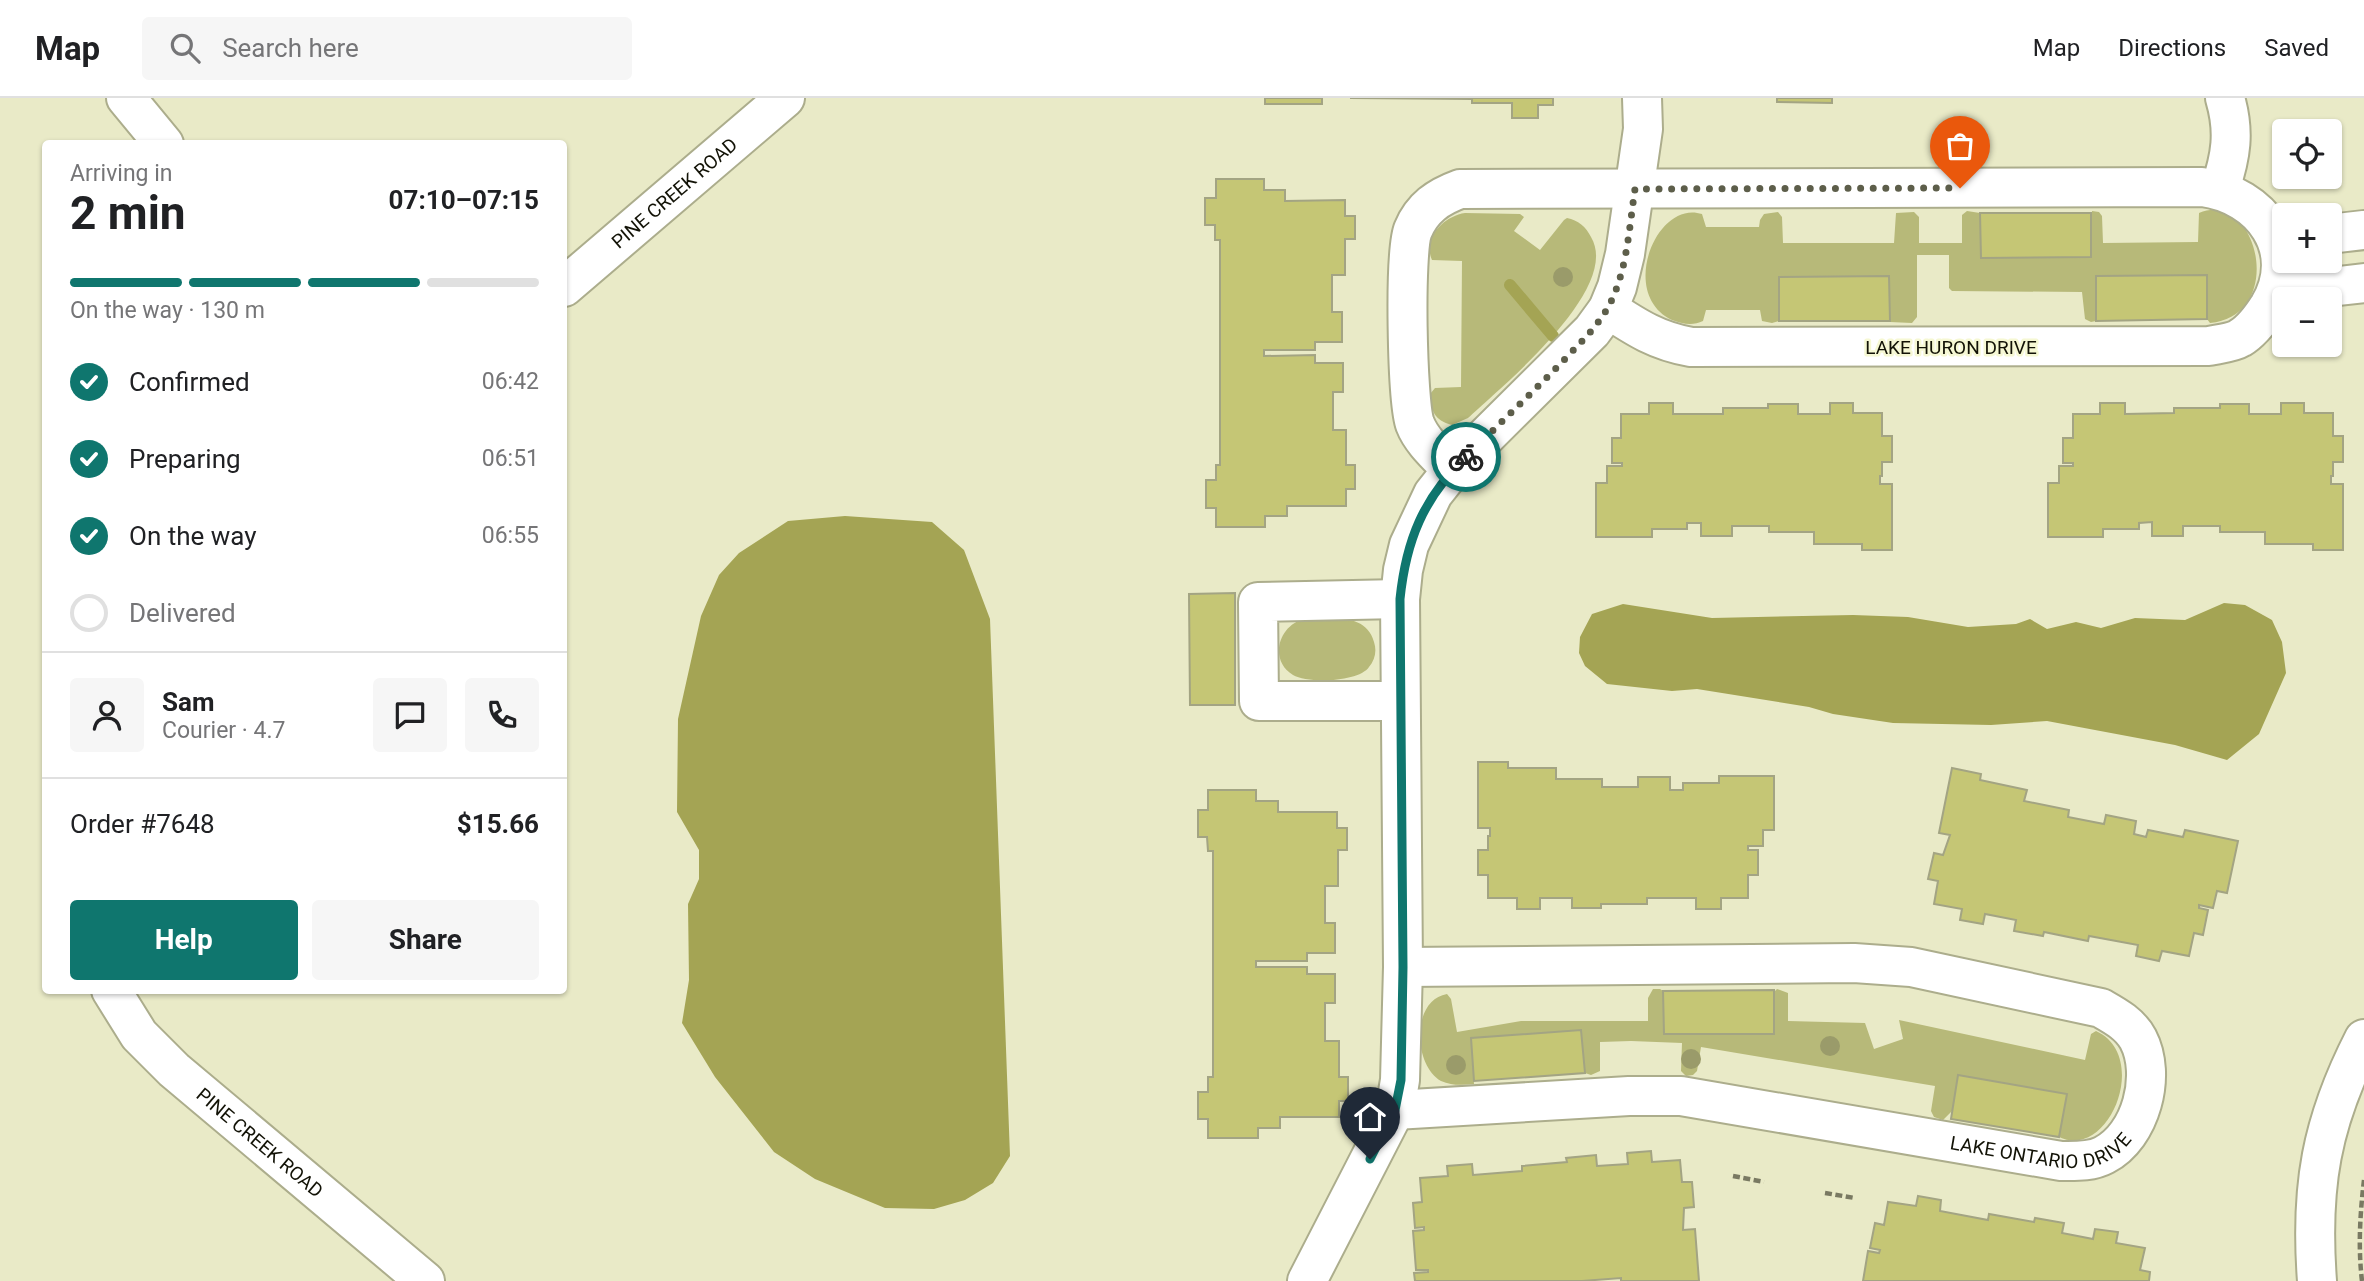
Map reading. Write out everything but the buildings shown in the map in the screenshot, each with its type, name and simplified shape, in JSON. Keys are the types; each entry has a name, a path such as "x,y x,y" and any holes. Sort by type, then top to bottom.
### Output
{"street":[{"path":"126,98 161,140"},
{"name":"PINE CREEK ROAD","path":"567,284 785,98"},
{"path":"1307,1281 1395,1110 1401,1080 1403,967 1400,599 1409,545 1433,494 1452,470 1592,331 1608,309 1617,287 1625,254 1643,129 1642,98"},
{"path":"2220,189 2230,159 2231,125 2225,98"},
{"path":"1452,470 1428,445 1416,426 1410,402 1409,257 1412,232 1423,214 1437,198 1460,189 2202,187 2220,189 2234,195 2262,215 2272,227"},
{"path":"2342,233 2364,230"},
{"path":"2330,287 2364,283"},
{"name":"LAKE HURON DRIVE","path":"1608,309 1646,334 1669,343 1691,347 2209,346 2240,338 2262,317 2272,301"},
{"path":"1400,599 1258,602 1259,701 1400,701"},
{"name":"LAKE ONTARIO DRIVE","path":"1395,1110 1629,1096 1681,1096 2061,1161 2082,1161 2103,1156 2120,1144 2131,1130 2138,1114 2146,1066 2137,1038 2117,1017 2101,1008 1910,967 1854,963 1403,967"},
{"name":"PINE CREEK ROAD","path":"113,994 139,1035 174,1070 425,1281"},
{"path":"2317,1281 2314,1238 2319,1161 2328,1124 2342,1086 2364,1039"}],"path":[{"path":"1733,1177 1764,1182"},
{"path":"2362,1281 2359,1258 2364,1180"},
{"path":"1825,1193 1855,1198"}],"green space":[{"path":"2219,210 2236,219 2249,235 2256,256 2256,278 2249,299 2234,315 2210,323 2207,319 2206,275 2096,276 2096,321 2091,322 2085,319 2082,292 1952,291 1949,288 1949,255 1917,255 1917,317 1912,323 1890,322 1889,276 1779,277 1779,321 1772,323 1762,321 1760,310 1706,310 1703,321 1699,323 1680,323 1656,308 1647,291 1646,272 1650,252 1658,234 1670,221 1685,213 1702,214 1706,227 1759,227 1764,214 1778,212 1782,217 1783,243 1894,243 1896,213 1914,212 1919,217 1919,243 1962,243 1962,215 1967,211 1980,213 1981,258 2091,257 2092,211 2099,212 2102,216 2103,243 2198,242 2199,213"},
{"path":"1465,213 1520,214 1524,217 1514,231 1540,250 1564,220 1571,219 1581,224 1589,233 1596,258 1590,283 1575,309 1554,335 1468,418 1452,425 1435,414 1430,394 1435,388 1461,387 1462,261 1432,260 1430,244 1443,223"},
{"path":"1305,619 1346,619 1363,626 1370,632 1375,645 1371,664 1355,676 1333,680 1310,680 1293,675 1281,661 1280,643 1289,628"},
{"path":"1653,989 1663,991 1664,1034 1773,1034 1774,992 1777,989 1788,993 1788,1021 1865,1023 1874,1049 1903,1039 1899,1020 2085,1060 2091,1034 2096,1031 2112,1044 2120,1061 2122,1082 2117,1102 2107,1121 2094,1134 2077,1140 2059,1137 2067,1095 1958,1076 1952,1111 1943,1120 1934,1117 1931,1111 1935,1086 1701,1047 1697,1071 1686,1076 1681,1071 1682,1043 1600,1042 1600,1071 1591,1075 1585,1073 1581,1030 1471,1038 1474,1084 1449,1084 1441,1081 1425,1062 1420,1034 1422,1020 1435,999 1447,994 1451,999 1457,1032 1521,1021 1648,1021 1648,998"}],"shaded area":[{"path":"845,516 932,522 964,550 990,619 1010,1156 993,1183 965,1200 934,1209 885,1208 815,1179 774,1152 715,1077 682,1023 689,980 688,904 699,879 699,850 677,812 678,719 701,616 719,575 739,553 788,521"},
{"path":"2224,603 2245,605 2272,620 2282,642 2286,673 2259,734 2227,760 2175,745 2047,721 1991,725 1893,723 1697,689 1672,691 1607,684 1585,666 1579,653 1580,637 1592,614 1623,604 1712,618 1853,615 1908,617 1968,627 2016,624 2030,619 2047,629 2076,622 2101,628 2135,618 2185,620"}],"waterway":[{"path":"1510,285 1553,336"}],"way so far":[{"path":"1466,457 1592,331 1608,309 1617,287 1625,254 1635,189 1960,188"}],"route":[{"path":"1370,1159 1395,1110 1401,1080 1403,967 1400,599 1403,570 1419,519 1433,494 1466,457"}]}
